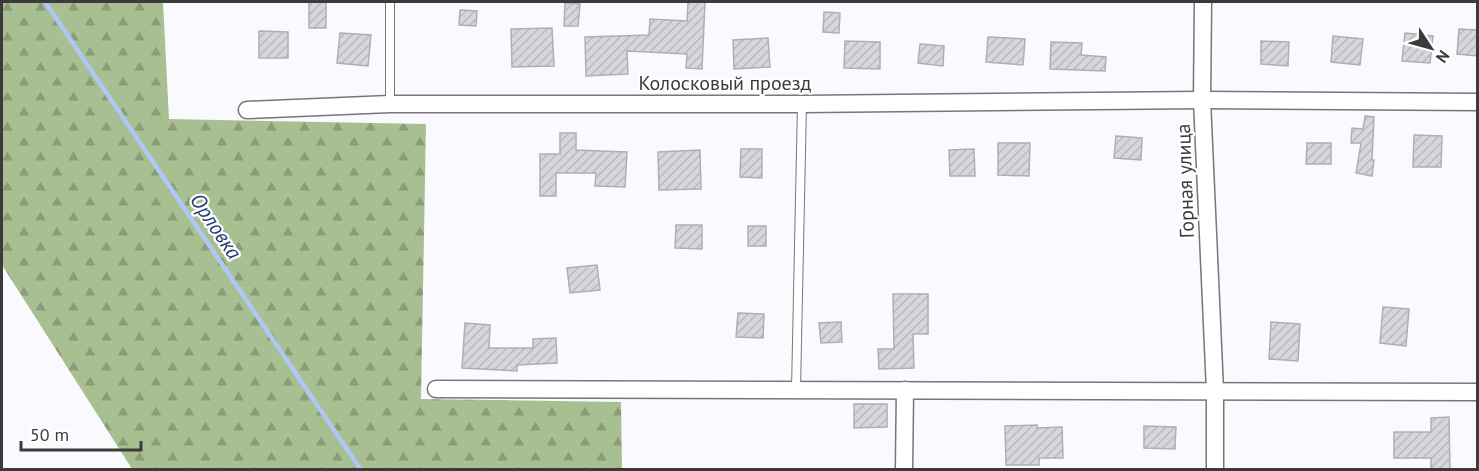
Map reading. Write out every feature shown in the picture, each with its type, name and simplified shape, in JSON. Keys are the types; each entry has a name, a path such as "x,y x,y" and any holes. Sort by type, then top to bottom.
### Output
{"street":[{"path":"1203,2 1203,100"},
{"name":"Колосковый проезд","path":"247,110 390,104 802,104 1203,100"},
{"name":"Горная улица","path":"1215,470 1215,391 1203,100 1478,102"},
{"path":"436,389 1478,392"},
{"path":"904,470 905,390"}],"lane":[{"path":"390,2 390,104"},
{"path":"796,390 802,104"}],"green space":[{"path":"2,2 163,2 169,119 426,124 421,399 621,402 622,469 132,469 2,265"}],"building":[{"path":"309,2 326,2 326,28 309,28"},
{"path":"688,2 705,2 702,69 686,68 687,54 627,51 628,74 586,76 585,37 649,35 650,19 687,21"},
{"path":"565,3 580,4 578,26 564,26"},
{"path":"460,10 477,11 476,26 459,25"},
{"path":"824,12 840,13 839,33 823,32"},
{"path":"552,28 554,66 512,67 511,29"},
{"path":"1459,29 1478,30 1478,56 1457,54"},
{"path":"259,31 288,32 288,58 259,58"},
{"path":"340,33 371,35 368,66 337,63"},
{"path":"1405,33 1433,36 1430,63 1402,61"},
{"path":"1333,36 1363,39 1360,65 1331,62"},
{"path":"988,37 1025,39 1023,65 986,62"},
{"path":"768,38 770,67 734,69 733,40"},
{"path":"845,41 880,42 880,69 844,68"},
{"path":"1261,41 1289,42 1288,66 1261,64"},
{"path":"1051,42 1082,43 1081,55 1106,57 1105,71 1050,69"},
{"path":"920,44 944,46 943,66 918,63"},
{"path":"1365,116 1374,117 1372,176 1356,173 1361,143 1351,143 1352,128 1363,129"},
{"path":"560,133 576,133 576,150 627,152 625,187 595,186 596,173 556,173 556,196 540,196 540,154 560,154"},
{"path":"1414,135 1442,136 1441,167 1413,167"},
{"path":"1116,136 1142,138 1141,160 1114,158"},
{"path":"998,143 1030,143 1029,176 998,175"},
{"path":"1307,143 1331,143 1331,164 1306,164"},
{"path":"741,149 762,149 762,178 740,177"},
{"path":"974,149 975,176 950,176 949,150"},
{"path":"700,150 701,189 659,190 658,152"},
{"path":"676,225 702,225 702,249 675,248"},
{"path":"748,226 766,226 766,246 748,246"},
{"path":"597,265 600,290 570,293 567,268"},
{"path":"893,294 928,294 928,334 913,334 914,368 879,369 878,349 894,349"},
{"path":"1383,307 1409,309 1406,346 1380,343"},
{"path":"738,313 764,314 763,338 736,337"},
{"path":"841,322 842,342 821,343 819,323"},
{"path":"1271,322 1300,324 1298,361 1269,359"},
{"path":"465,323 490,325 489,348 533,348 533,339 556,338 557,363 517,365 517,371 462,368"},
{"path":"854,404 887,404 887,427 854,428"},
{"path":"1449,417 1450,470 1431,470 1431,458 1394,458 1394,432 1431,432 1431,418"},
{"path":"1037,425 1037,428 1062,427 1063,458 1039,458 1039,465 1006,465 1005,426"},
{"path":"1144,426 1176,427 1175,449 1144,448"}],"waterway":[{"name":"Орловка","path":"45,2 361,470"}]}
